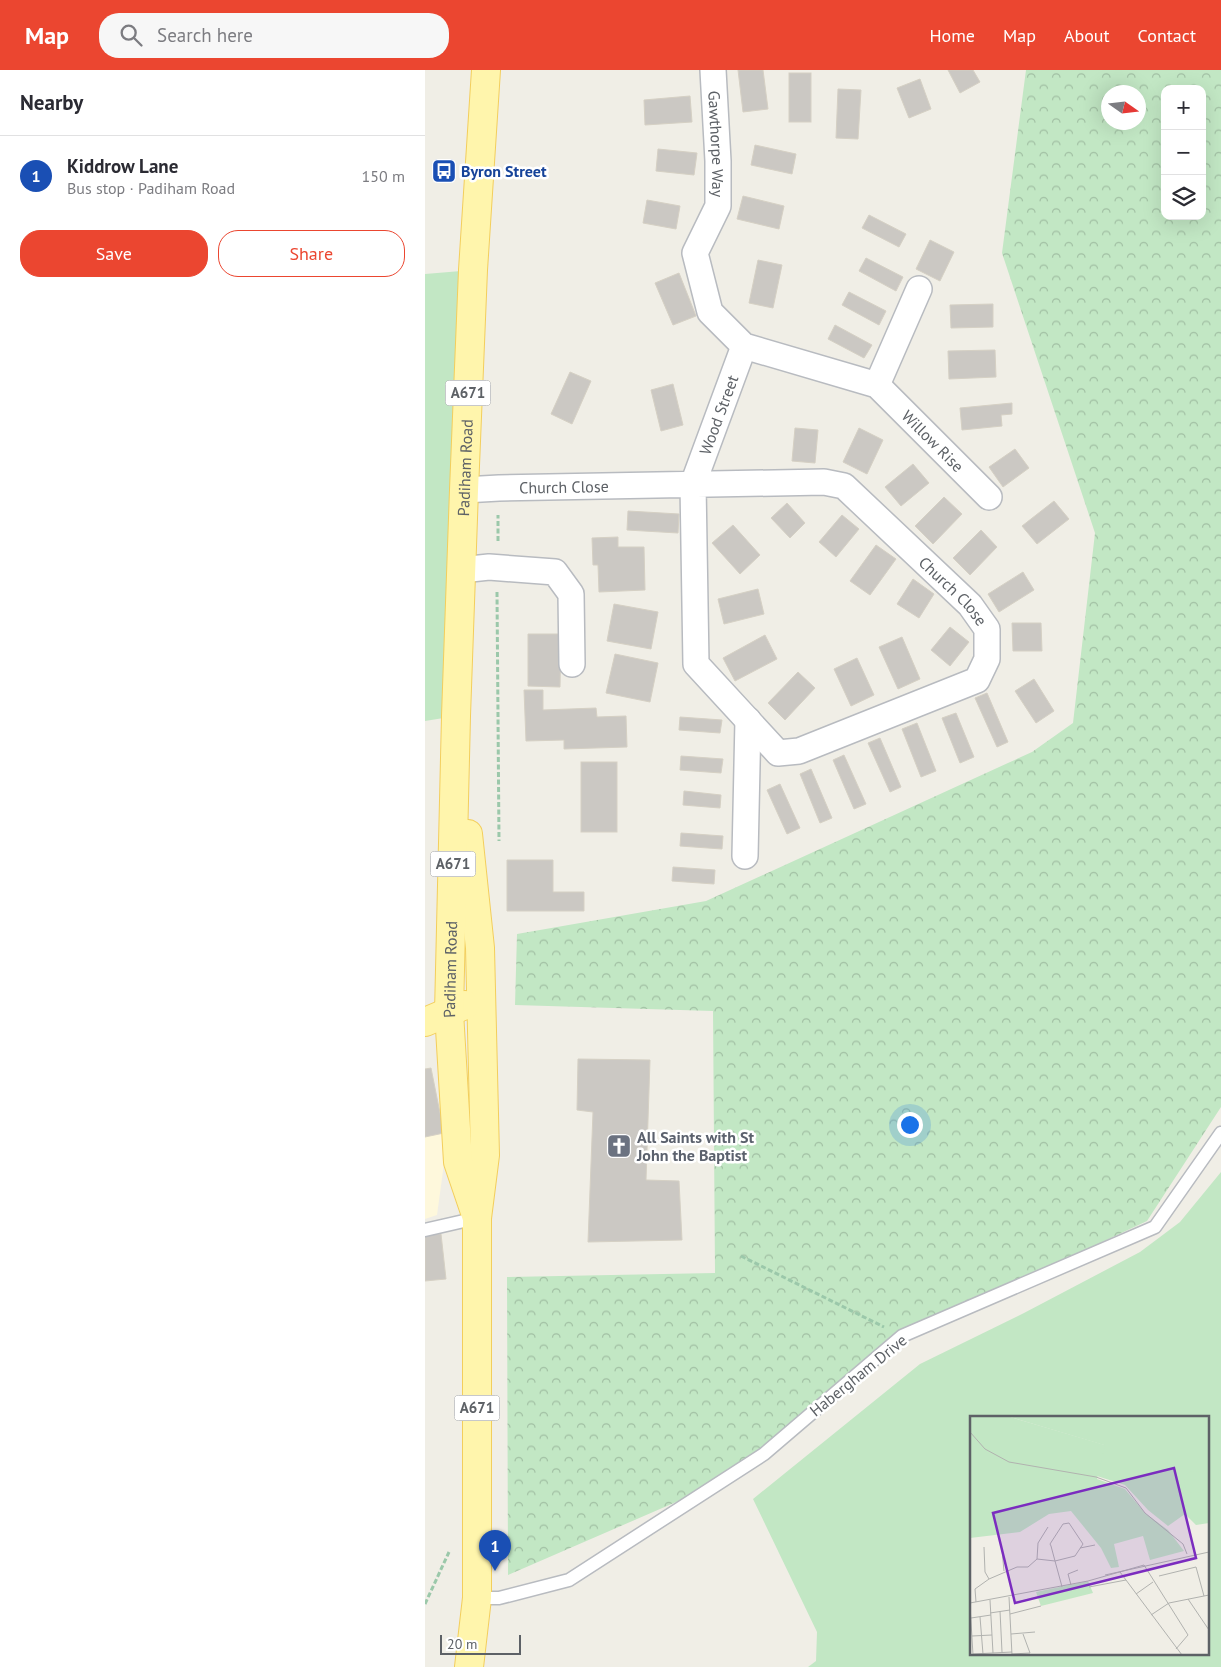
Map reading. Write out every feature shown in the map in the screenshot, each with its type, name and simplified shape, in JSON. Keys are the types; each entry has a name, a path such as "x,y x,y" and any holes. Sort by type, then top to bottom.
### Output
{"main road":[{"name":"Padiham Road","path":"477,1218 458,1162 437,1017 456,716 473,270 486,70"},
{"name":"Padiham Road","path":"456,716 480,948 485,1155 477,1218 477,1598 469,1667"},
{"path":"437,1017 481,999"}],"street":[{"name":"Gawthorpe Way","path":"713,70 718,160 718,206 695,253 710,312 743,346"},
{"path":"877,386 919,289"},
{"name":"Willow Rise","path":"743,346 877,386 989,497"},
{"name":"Wood Street","path":"693,484 743,346"},
{"name":"Church Close","path":"465,490 499,488 693,484 824,482 844,486 970,605 987,629 987,659 977,680 799,751 778,753 697,664 693,484"},
{"path":"461,570 489,567 555,572 571,594 572,664"},
{"path":"745,856 747,720"}],"lane":[{"name":"Habergham Drive","path":"477,1598 499,1598 569,1580 764,1454 902,1336 1155,1226 1221,1133"},
{"path":"425,1230 477,1218"}],"path":[{"path":"741,1256 902,1336"}],"shaded area":[{"path":"431,1068 446,1149 437,1215 425,1219 425,1069"}],"green space":[{"path":"1026,70 1221,70 1221,1107 1147,1221 902,1336 713,1486 508,1575 507,1277 715,1273 713,1011 515,1005 517,934 706,901 1032,752 1073,723 1095,533 1002,253"},
{"path":"473,270 456,716 425,721 425,274"},
{"path":"1221,1172 1221,1667 808,1667 816,1661 817,1632 753,1499 920,1364 1024,1313 1140,1252 1180,1222"}],"building":[{"path":"738,70 763,70 768,109 743,112"},
{"path":"948,70 973,70 980,82 960,93"},
{"path":"789,73 811,73 811,122 789,122"},
{"path":"920,79 931,109 909,118 897,88"},
{"path":"838,89 861,90 858,139 836,138"},
{"path":"690,96 692,122 645,125 644,100"},
{"path":"755,145 796,154 792,174 751,165"},
{"path":"658,149 697,153 694,175 656,171"},
{"path":"743,196 784,206 779,229 737,219"},
{"path":"647,200 680,206 676,229 643,223"},
{"path":"869,215 906,234 899,247 862,228"},
{"path":"930,240 954,252 940,281 916,269"},
{"path":"866,258 903,277 896,291 859,271"},
{"path":"758,260 782,265 773,308 749,303"},
{"path":"679,273 696,316 673,325 655,283"},
{"path":"849,292 886,311 879,325 842,305"},
{"path":"993,304 993,327 951,328 950,305"},
{"path":"835,325 872,345 864,358 828,339"},
{"path":"995,350 996,377 949,379 948,351"},
{"path":"570,372 591,381 572,424 551,414"},
{"path":"673,384 683,425 661,431 651,390"},
{"path":"1012,403 1012,414 1001,415 1002,426 962,430 960,408"},
{"path":"795,428 818,430 815,463 792,461"},
{"path":"859,428 883,440 867,474 843,462"},
{"path":"1015,449 1029,468 1003,487 989,467"},
{"path":"913,464 929,483 901,506 885,487"},
{"path":"944,497 962,514 933,544 915,526"},
{"path":"1054,501 1069,519 1037,544 1022,526"},
{"path":"787,503 805,523 790,538 771,518"},
{"path":"628,511 679,514 678,533 627,530"},
{"path":"842,515 859,529 836,557 819,542"},
{"path":"733,525 760,555 740,574 712,543"},
{"path":"981,530 997,547 970,575 953,558"},
{"path":"618,537 618,547 644,547 645,590 599,592 598,565 593,565 592,538"},
{"path":"876,545 896,559 870,595 850,581"},
{"path":"1023,572 1034,590 999,612 988,594"},
{"path":"913,579 934,594 919,618 897,604"},
{"path":"758,589 764,614 724,624 718,599"},
{"path":"614,604 658,612 651,649 607,641"},
{"path":"1012,623 1041,623 1042,651 1013,651"},
{"path":"950,627 969,642 950,666 931,650"},
{"path":"528,634 561,634 560,687 528,686"},
{"path":"765,635 777,659 735,681 723,658"},
{"path":"902,637 920,679 898,689 879,647"},
{"path":"615,654 658,663 650,702 606,693"},
{"path":"857,658 874,695 851,706 834,669"},
{"path":"798,672 815,688 785,720 768,703"},
{"path":"1034,679 1054,711 1036,723 1015,691"},
{"path":"524,690 543,690 543,710 596,708 597,717 626,716 627,747 564,749 564,740 526,741"},
{"path":"987,693 1008,742 997,747 975,698"},
{"path":"956,713 974,757 960,763 942,718"},
{"path":"680,717 722,720 720,733 679,730"},
{"path":"917,723 936,771 921,777 902,729"},
{"path":"880,738 901,787 890,792 868,743"},
{"path":"844,755 866,804 854,809 833,760"},
{"path":"681,756 723,759 721,773 680,770"},
{"path":"581,762 617,762 617,832 581,832"},
{"path":"811,769 832,818 820,823 800,774"},
{"path":"780,784 800,828 787,834 767,790"},
{"path":"684,791 721,795 720,808 683,805"},
{"path":"681,833 723,836 722,849 680,846"},
{"path":"507,860 553,860 553,892 584,892 584,911 507,911"},
{"path":"673,867 715,870 714,884 672,881"},
{"name":"All Saints with St John the Baptist","path":"578,1059 650,1060 646,1180 679,1181 682,1240 588,1242 593,1112 577,1110"},
{"path":"431,1068 444,1133 425,1137 425,1069"},
{"path":"441,1234 446,1279 425,1281 425,1235"}],"place":[{"name":"Byron Street","path":"444,171"},
{"name":"All Saints with St John the Baptist","path":"619,1146"},
{"name":"Kiddrow Lane","path":"495,1571"}]}
